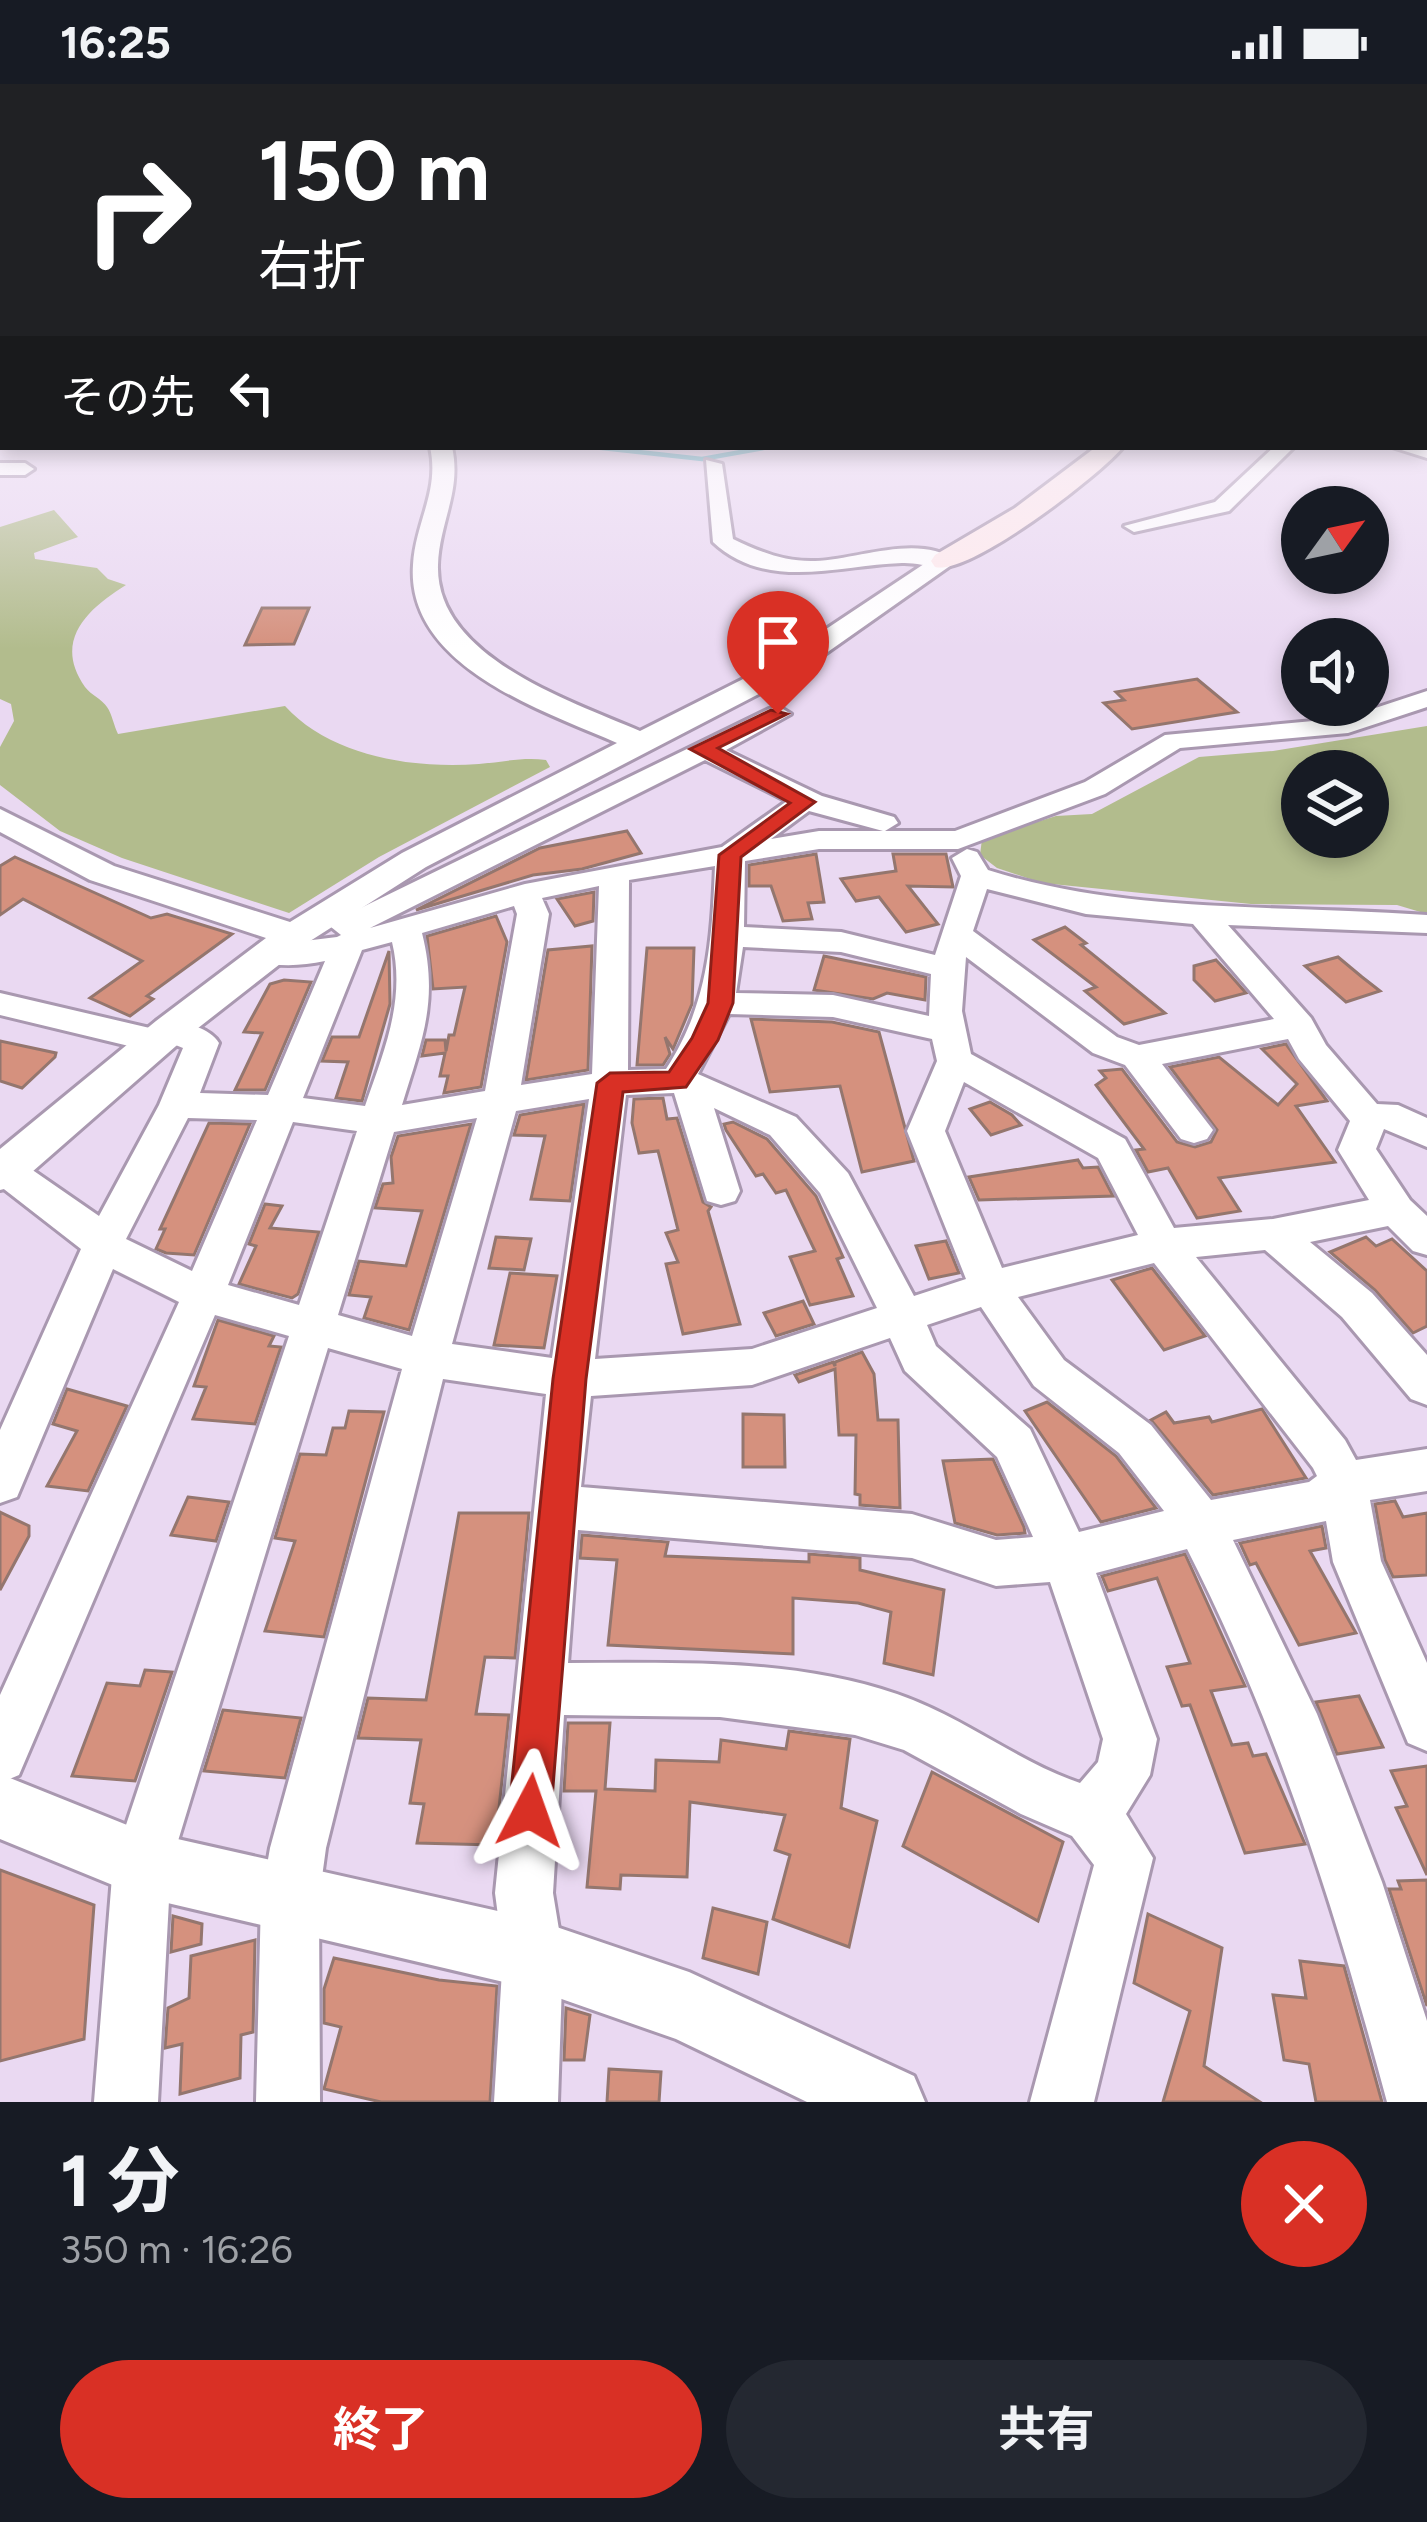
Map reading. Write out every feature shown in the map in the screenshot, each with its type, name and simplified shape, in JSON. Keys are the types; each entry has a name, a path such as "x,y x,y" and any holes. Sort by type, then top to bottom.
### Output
{"main road":[{"path":"945,561 964,530 1060,461"},
{"path":"945,561 1024,514 1093,461"}],"street":[{"path":"443,461 446,489 425,562 424,586 431,609 447,634 490,669 639,742"},
{"path":"1134,526 1222,507 1270,461"},
{"path":"713,464 724,542 748,554 796,568 918,553 945,561"},
{"path":"0,469 25,469"},
{"path":"945,561 818,650 414,860 306,946 164,1035 2,1172 86,1228 104,1246 203,1295 430,1359 570,1379 752,1366 991,1287 1163,1245 1273,1234 1396,1210"},
{"path":"0,819 102,873 306,946 614,874 819,840 961,838 1095,788 1174,741 1348,725 1427,699"},
{"path":"306,946 778,714"},
{"path":"700,749 732,761 804,802 856,820 961,838"},
{"path":"730,855 804,802"},
{"path":"961,838 976,875 950,951 950,1046 926,1131 991,1287 1049,1373 1136,1440 1199,1524 1279,1691 1384,1973 1419,2102"},
{"path":"721,1191 683,1083 721,1003 730,855"},
{"path":"526,2102 533,1954 524,1893 570,1379 610,1083 618,955 614,874"},
{"path":"976,875 1077,906 1204,917 1427,924"},
{"path":"288,2102 290,1899 303,1825 402,1445 501,1100 533,914 525,893"},
{"path":"1204,917 1299,1026 1311,1051 1369,1119"},
{"path":"126,2102 142,1864 383,1121 409,1026 416,974 404,926"},
{"path":"727,937 950,951 1105,1045 1137,1057 1299,1026"},
{"path":"0,1756 280,1108 306,946"},
{"path":"721,1003 833,1006 950,1046 1112,1149 1163,1245 1329,1454 1344,1483 1357,1562 1427,1724"},
{"path":"0,1004 202,1043 177,1105 104,1246 0,1482"},
{"path":"1137,1057 1194,1130"},
{"path":"177,1105 280,1108 383,1121 610,1083 683,1083 765,1114 809,1151 835,1183 875,1254 920,1358 1014,1443 1066,1558 1130,1739 1123,1775 1090,1814"},
{"path":"1369,1119 1385,1114 1427,1134"},
{"path":"1369,1119 1357,1150 1396,1210 1427,1240"},
{"path":"1273,1234 1412,1344 1427,1387"},
{"path":"558,1508 912,1536 996,1563 1066,1558 1199,1524 1320,1502 1344,1483 1427,1470"},
{"path":"539,1689 747,1694 828,1703 899,1722 1090,1814 1124,1858 1062,2102"},
{"path":"0,1806 142,1864 533,1954 688,2008 865,2096"}],"green space":[{"path":"54,510 78,537 34,553 35,559 97,568 108,579 126,585 88,615 79,627 72,654 85,687 107,707 118,734 285,706 326,737 375,756 454,765 537,759 546,760 550,767 379,857 289,913 122,858 60,831 0,785 0,747 14,721 11,704 0,699 0,527"},
{"path":"1427,726 1427,914 1397,905 1251,904 1042,883 997,868 980,855 982,839 1056,816 1092,814 1199,757 1273,751"}],"building":[{"path":"262,608 309,608 294,644 245,645"},
{"path":"1197,679 1237,712 1132,729 1104,703 1124,700 1116,692"},
{"path":"627,831 641,853 582,869 533,875 416,910 540,848"},
{"path":"816,854 824,902 808,903 812,919 783,921 771,886 749,886 749,865"},
{"path":"893,854 946,854 953,887 908,886 938,924 906,932 879,897 856,901 841,879 896,871"},
{"path":"15,857 151,918 167,914 232,934 147,996 153,999 130,1016 90,998 142,961 23,899 0,915 0,866"},
{"path":"594,892 593,921 575,926 557,899"},
{"path":"496,916 507,942 481,1087 444,1093 448,1076 440,1076 445,1053 422,1056 426,1040 445,1040 446,1051 465,987 433,989 427,936"},
{"path":"1065,927 1165,1013 1124,1024 1085,991 1096,987 1034,940"},
{"path":"592,946 588,1070 526,1080 548,950"},
{"path":"647,948 694,948 692,1004 673,1049 665,1037 670,1054 663,1065 637,1065"},
{"path":"389,951 390,1004 362,1101 336,1098 348,1062 322,1061 332,1037 359,1037"},
{"path":"824,956 926,977 925,1000 887,993 873,999 814,990"},
{"path":"1338,957 1380,991 1346,1002 1305,966"},
{"path":"1216,960 1246,993 1215,1001 1194,980 1194,966"},
{"path":"311,982 265,1090 235,1090 262,1033 244,1032 270,984"},
{"path":"751,1019 832,1022 879,1032 914,1161 862,1172 840,1086 770,1092"},
{"path":"0,1041 56,1053 55,1057 22,1088 0,1081"},
{"path":"1286,1044 1327,1101 1296,1106 1335,1162 1219,1178 1240,1211 1197,1218 1168,1168 1148,1172 1136,1150 1144,1149 1096,1085 1106,1078 1100,1071 1122,1069 1177,1142 1195,1147 1211,1142 1217,1130 1170,1067 1219,1057 1278,1105 1297,1084 1262,1049"},
{"path":"663,1098 667,1119 677,1118 703,1202 711,1207 708,1211 740,1324 683,1334 666,1264 678,1262 666,1233 678,1230 658,1151 639,1153 632,1123 634,1099"},
{"path":"990,1102 1021,1125 991,1135 970,1109"},
{"path":"584,1104 570,1201 531,1199 545,1136 514,1135 520,1115"},
{"path":"733,1122 767,1139 816,1196 843,1257 837,1259 853,1296 810,1305 790,1257 815,1251 786,1190 776,1193 763,1174 756,1176 726,1130 724,1124"},
{"path":"209,1123 250,1124 194,1255 166,1253 156,1249 165,1229 160,1229"},
{"path":"471,1124 409,1330 364,1318 371,1297 349,1295 359,1261 406,1266 422,1211 375,1208 383,1184 393,1183 391,1157 398,1136"},
{"path":"1078,1160 1083,1168 1098,1167 1113,1196 979,1200 969,1177"},
{"path":"265,1204 282,1206 270,1228 319,1232 298,1294 292,1298 239,1284 256,1246 249,1244"},
{"path":"496,1237 531,1239 524,1270 489,1268"},
{"path":"1366,1237 1376,1246 1392,1239 1427,1271 1427,1326 1413,1333 1375,1290 1330,1252"},
{"path":"946,1241 959,1273 929,1279 916,1246"},
{"path":"1152,1268 1205,1336 1164,1350 1112,1280"},
{"path":"510,1273 557,1276 544,1348 494,1345"},
{"path":"803,1301 814,1324 776,1336 764,1313"},
{"path":"218,1320 274,1336 269,1346 281,1347 255,1424 193,1419 206,1387 194,1386"},
{"path":"862,1352 874,1374 878,1420 898,1420 900,1508 860,1505 860,1495 855,1494 856,1435 839,1435 835,1369 799,1382 795,1375 833,1362 835,1366"},
{"path":"67,1389 127,1406 88,1491 47,1486 77,1431 53,1424"},
{"path":"1047,1402 1116,1456 1156,1508 1101,1522 1025,1411"},
{"path":"1262,1409 1306,1478 1213,1495 1151,1420 1166,1412 1174,1423 1209,1417 1212,1422"},
{"path":"349,1411 384,1412 324,1637 265,1631 295,1541 275,1538 300,1454 326,1455 333,1428 345,1428"},
{"path":"743,1414 784,1415 785,1467 743,1467"},
{"path":"993,1459 1025,1533 997,1535 955,1523 943,1461"},
{"path":"188,1497 229,1502 216,1541 171,1535"},
{"path":"1395,1501 1403,1517 1427,1513 1427,1575 1393,1577 1385,1560 1375,1504"},
{"path":"0,1512 29,1526 29,1536 0,1590"},
{"path":"459,1513 529,1513 515,1658 485,1657 476,1714 509,1715 495,1845 417,1843 424,1804 410,1803 421,1740 358,1738 368,1698 426,1700"},
{"path":"1322,1526 1326,1548 1310,1551 1356,1633 1299,1645 1256,1563 1250,1565 1240,1543"},
{"path":"582,1535 668,1542 665,1556 809,1562 809,1554 860,1558 860,1570 944,1590 933,1675 884,1663 891,1612 858,1603 793,1598 793,1654 608,1645 617,1560 580,1558"},
{"path":"1185,1554 1245,1686 1211,1691 1232,1745 1248,1743 1253,1756 1266,1754 1305,1844 1245,1853 1190,1705 1182,1706 1167,1667 1190,1663 1157,1578 1108,1591 1102,1576"},
{"path":"145,1670 172,1672 135,1781 72,1776 107,1683 140,1686"},
{"path":"1359,1696 1383,1747 1337,1754 1316,1702"},
{"path":"223,1710 301,1718 285,1778 204,1771"},
{"path":"568,1723 610,1723 605,1789 655,1791 656,1760 719,1762 721,1740 786,1749 789,1731 850,1739 841,1808 877,1821 849,1947 773,1919 790,1855 775,1850 785,1815 690,1802 687,1877 621,1875 620,1889 587,1887 596,1791 564,1791"},
{"path":"1427,1766 1427,1875 1396,1808 1407,1806 1391,1771"},
{"path":"932,1772 1063,1842 1038,1921 903,1846"},
{"path":"0,1870 94,1905 84,2039 0,2061"},
{"path":"1427,1880 1427,2006 1389,1889 1401,1889 1398,1881"},
{"path":"713,1908 767,1922 758,1974 703,1958"},
{"path":"1148,1914 1222,1948 1204,2066 1260,2102 1163,2102 1190,2011 1134,1983"},
{"path":"173,1916 202,1924 201,1944 171,1952"},
{"path":"255,1940 253,2032 241,2035 240,2078 180,2094 182,2044 165,2048 168,2008 189,1998 191,1956"},
{"path":"334,1958 439,1980 497,1986 490,2102 381,2102 324,2089 341,2027 324,2023 324,1989"},
{"path":"1300,1961 1344,1966 1382,2102 1316,2102 1309,2064 1284,2060 1273,1995 1306,1998"},
{"path":"566,2008 590,2015 584,2060 564,2060"},
{"path":"609,2069 661,2072 659,2102 607,2102"}],"route":[{"path":"530,1811 570,1379 610,1083 676,1081 705,1040 721,1003 730,855 804,802 732,761 700,749 778,714"}]}
